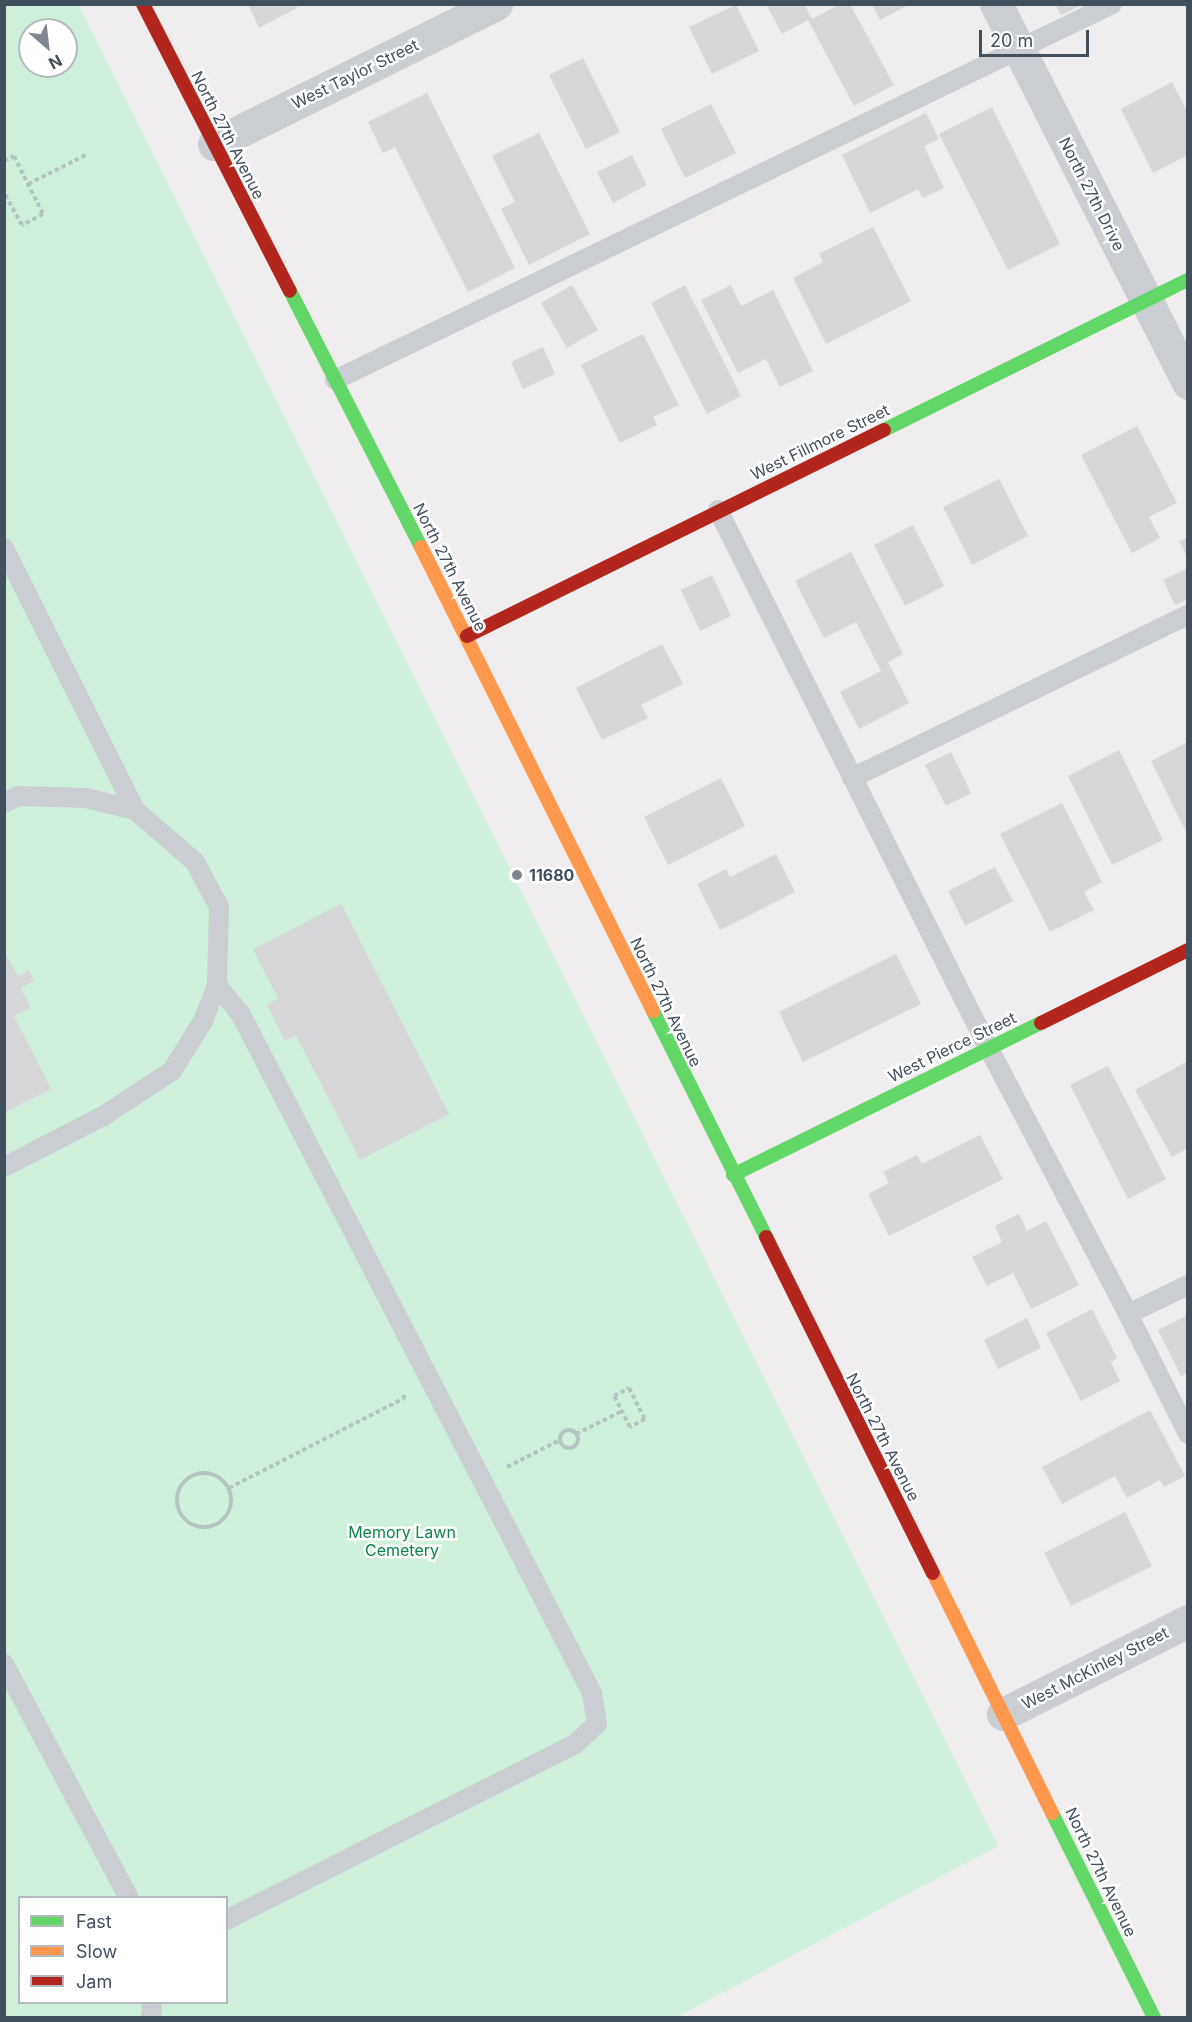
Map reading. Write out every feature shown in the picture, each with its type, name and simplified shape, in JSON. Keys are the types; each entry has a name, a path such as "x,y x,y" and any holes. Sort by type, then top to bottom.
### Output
{"main road":[{"name":"North 27th Avenue","path":"143,4 467,636 1154,2018"},
{"name":"West Fillmore Street","path":"467,636 718,510 1188,280"},
{"name":"West Pierce Street","path":"733,1175 1188,950"}],"street":[{"name":"West Taylor Street","path":"214,144 496,4"},
{"name":"North 27th Drive","path":"996,4 1188,383"},
{"name":"West McKinley Street","path":"1003,1714 1188,1622"}],"lane":[{"path":"335,380 1020,51 1112,4"},
{"path":"718,510 988,1047 1188,1434"},
{"path":"4,548 135,810 195,862 219,907 218,985 203,1020 172,1071 103,1116 4,1167"},
{"path":"852,778 1188,615"},
{"path":"4,803 18,796 86,798 135,810"},
{"path":"218,985 240,1013 592,1693 597,1724 575,1744 228,1919"},
{"path":"1128,1314 1188,1285"},
{"path":"4,1664 128,1896"}],"path":[{"path":"28,184 88,154"},
{"path":"4,161 14,156 43,214 22,225 5,195"},
{"path":"229,1488 404,1398 403,1389 408,1381 427,1372"},
{"path":"629,1388 645,1419 630,1427 622,1411 614,1396 629,1388"},
{"path":"482,1480 560,1440 565,1431 576,1434 622,1411"},
{"path":"560,1440 565,1446 573,1447 577,1441 576,1434"},
{"path":"204,1472 213,1474 229,1488 230,1508 218,1524 198,1527 181,1517 176,1497 185,1480 204,1472"}],"green space":[{"name":"Memory Lawn Cemetery","path":"78,4 998,1846 677,2017 5,2018 4,5"}],"building":[{"path":"248,4 295,4 297,8 259,28"},
{"path":"766,4 804,4 812,19 840,4 850,4 894,85 854,106 808,20 782,34"},
{"path":"872,4 910,4 880,20"},
{"path":"1055,4 1083,4 1061,15"},
{"path":"736,5 759,51 712,74 689,27"},
{"path":"583,58 620,132 586,149 549,75"},
{"path":"1172,82 1188,113 1188,155 1153,173 1121,109"},
{"path":"427,93 515,268 468,292 395,147 383,153 368,122"},
{"path":"711,104 736,153 685,178 661,129"},
{"path":"992,107 1060,244 1008,270 939,134"},
{"path":"926,113 939,139 924,146 944,188 923,198 918,189 870,213 842,155"},
{"path":"539,133 590,234 529,265 501,209 515,202 492,156"},
{"path":"632,155 647,185 613,203 597,172"},
{"path":"873,227 911,301 826,344 793,278 823,262 819,254"},
{"path":"572,285 598,330 567,348 541,303"},
{"path":"685,285 741,396 707,414 651,303"},
{"path":"731,285 741,306 773,290 813,371 780,387 766,359 738,373 701,300"},
{"path":"643,334 679,405 653,417 657,425 620,443 581,365"},
{"path":"543,347 555,374 523,389 511,362"},
{"path":"1137,426 1177,503 1149,517 1160,538 1132,553 1081,455"},
{"path":"999,479 1028,536 972,565 943,507"},
{"path":"913,525 944,586 905,606 874,545"},
{"path":"1188,537 1188,559 1179,541"},
{"path":"851,552 903,654 888,662 909,703 859,729 840,692 881,671 856,622 824,638 795,581"},
{"path":"1188,568 1188,599 1175,605 1163,580"},
{"path":"712,575 731,616 700,631 681,590"},
{"path":"662,644 683,684 641,705 648,718 602,740 576,688"},
{"path":"1188,742 1188,831 1186,832 1151,761"},
{"path":"1119,750 1163,840 1112,865 1068,776"},
{"path":"951,752 971,793 946,806 925,765"},
{"path":"721,778 745,826 668,865 644,817"},
{"path":"1062,803 1102,882 1084,892 1094,910 1050,932 1000,834"},
{"path":"776,854 795,892 720,930 697,884 726,869 730,877"},
{"path":"995,867 1013,901 965,926 948,891"},
{"path":"341,904 449,1114 360,1160 296,1035 285,1041 267,1005 278,998 253,949"},
{"path":"896,954 921,1004 803,1062 779,1012"},
{"path":"6,955 18,976 29,970 34,981 21,988 31,1008 14,1016 51,1089 4,1113"},
{"path":"1188,1061 1188,1148 1172,1157 1135,1090"},
{"path":"1108,1066 1166,1179 1128,1199 1070,1085"},
{"path":"980,1135 1003,1179 889,1236 868,1194 889,1183 883,1172 917,1155 922,1164"},
{"path":"1019,1214 1027,1231 1046,1221 1079,1285 1031,1309 1013,1273 987,1286 972,1257 1002,1242 995,1226"},
{"path":"1092,1309 1117,1358 1111,1362 1120,1381 1081,1401 1046,1333"},
{"path":"1188,1315 1188,1373 1181,1376 1158,1330"},
{"path":"1027,1318 1041,1348 998,1369 984,1340"},
{"path":"1150,1410 1185,1476 1164,1487 1160,1480 1127,1498 1115,1476 1062,1504 1042,1467"},
{"path":"1125,1512 1152,1566 1071,1606 1044,1553"}],"traffic: fast":[{"path":"884,430 1188,280"},
{"path":"290,291 421,547"},
{"path":"653,1011 766,1237"},
{"path":"733,1175 1041,1023"},
{"path":"1052,1813 1154,2018"}],"traffic: slow":[{"path":"421,547 653,1011"},
{"path":"933,1573 1052,1813"}],"traffic: jam":[{"path":"143,4 290,291"},
{"path":"467,636 884,430"},
{"path":"1041,1023 1188,950"},
{"path":"766,1237 933,1573"}],"place":[{"name":"11680","path":"517,875"}]}
